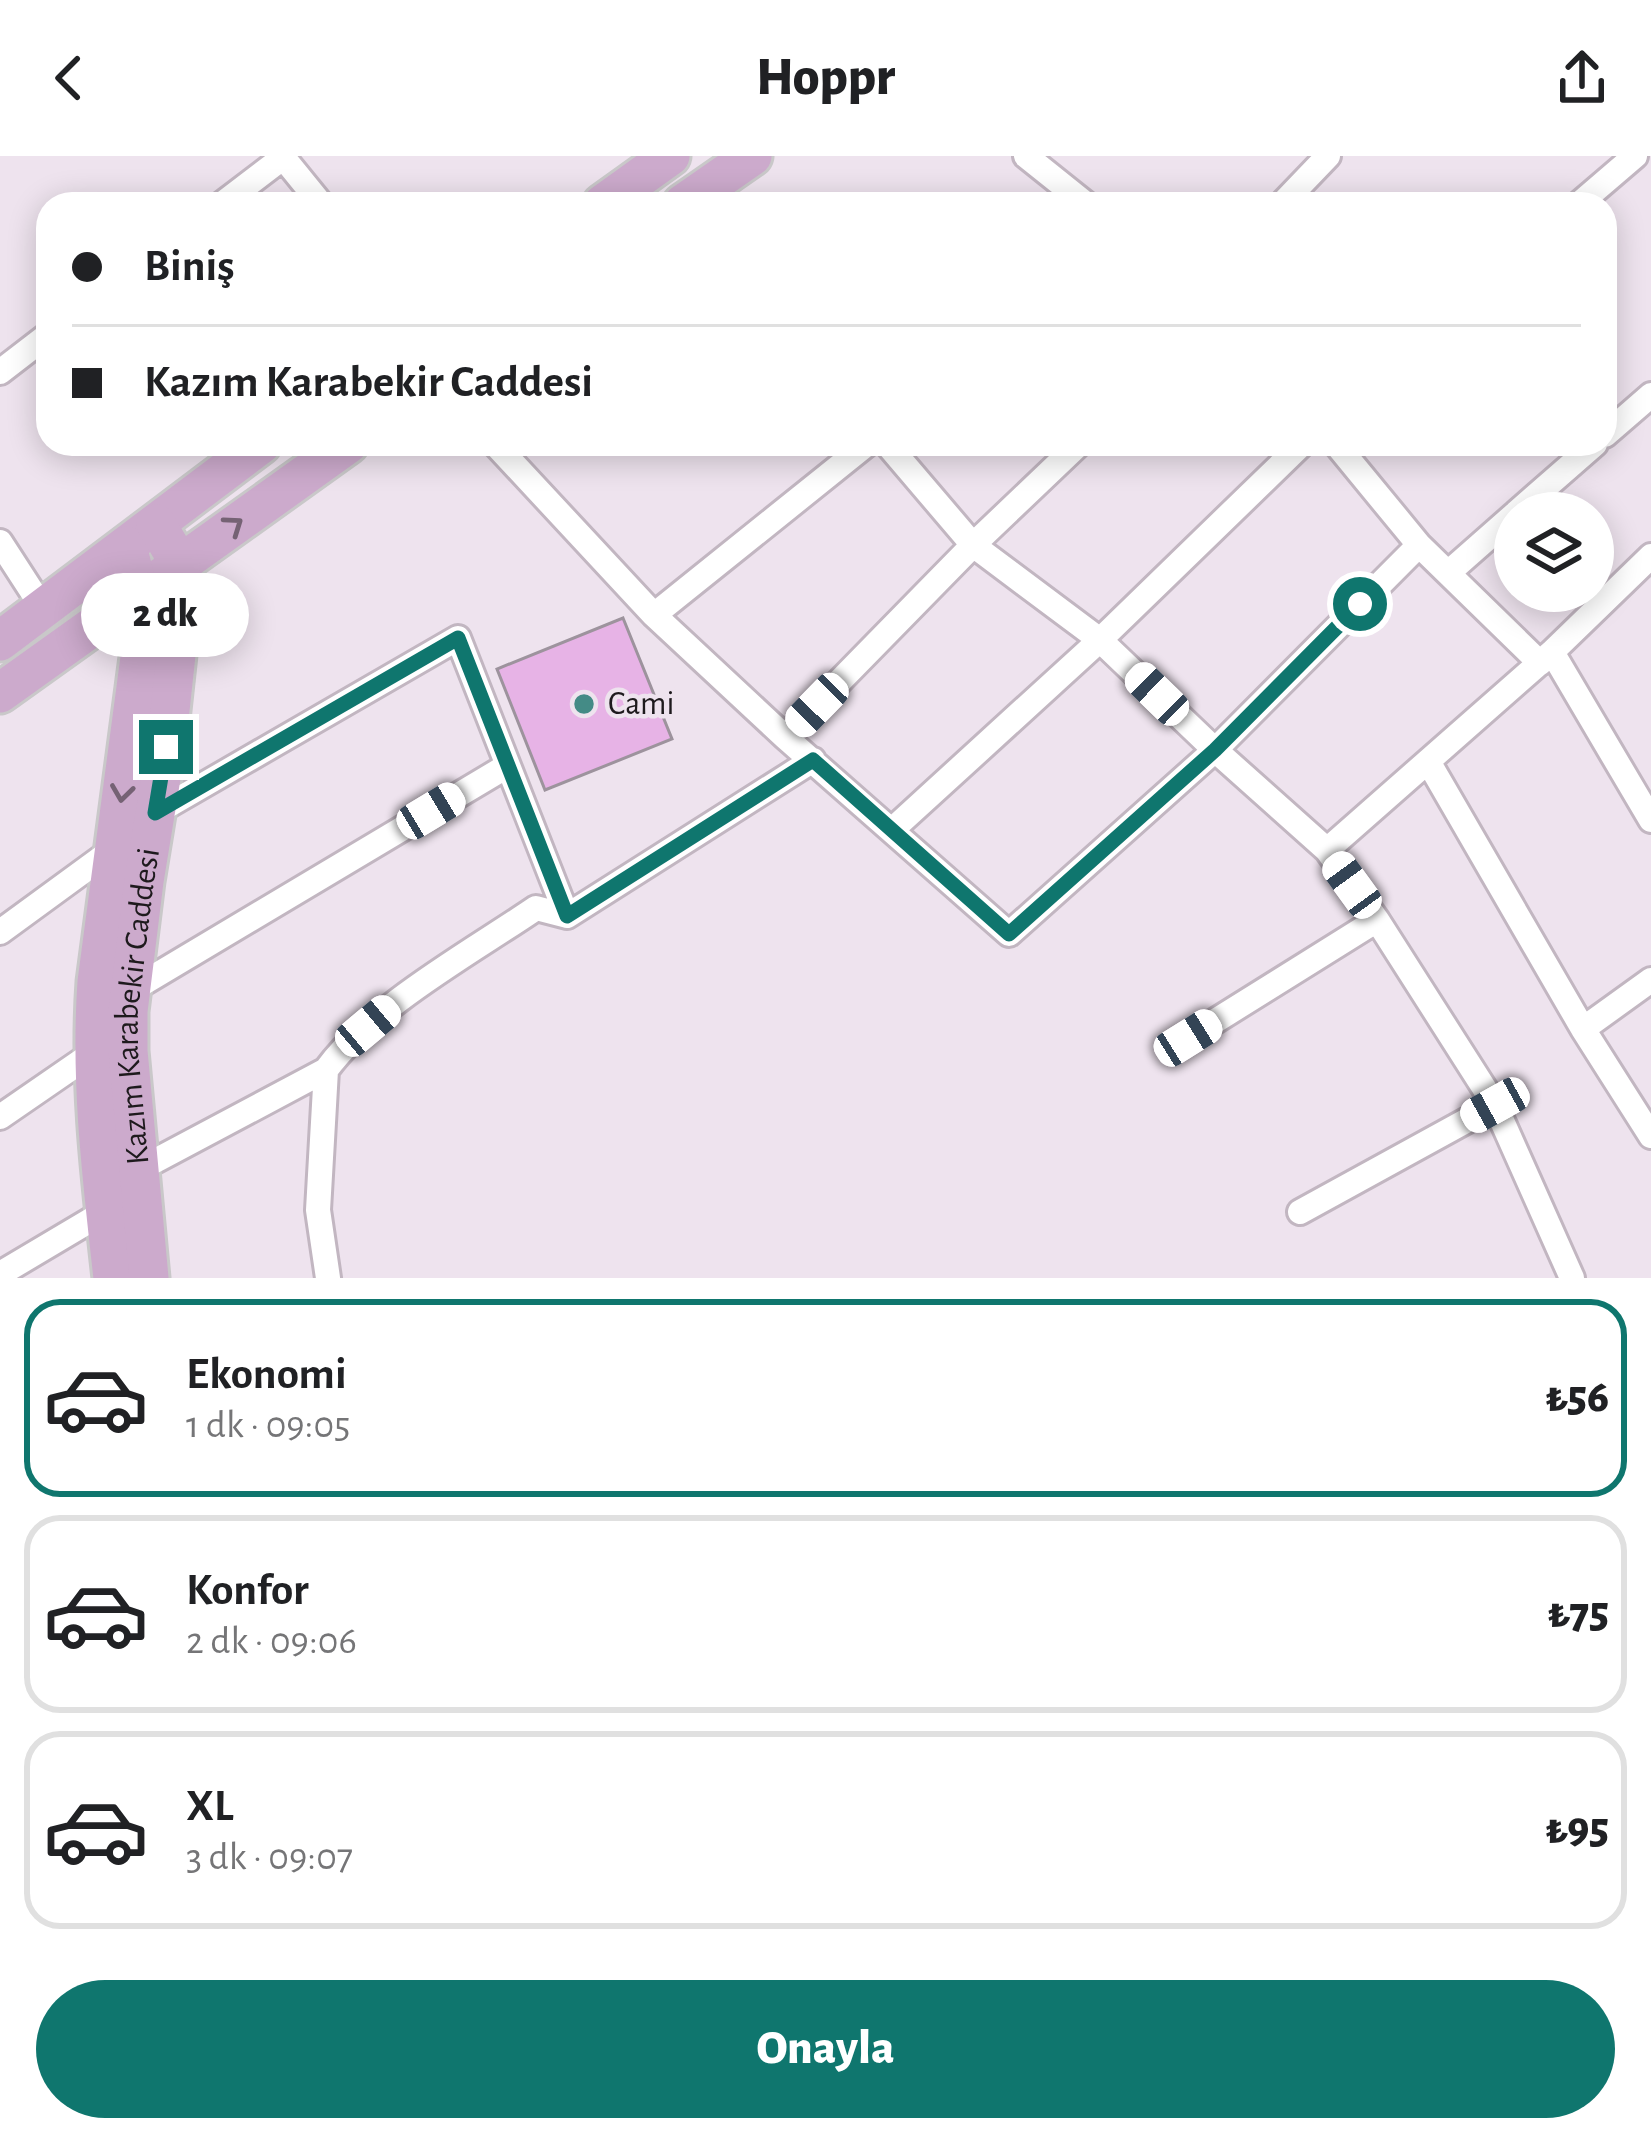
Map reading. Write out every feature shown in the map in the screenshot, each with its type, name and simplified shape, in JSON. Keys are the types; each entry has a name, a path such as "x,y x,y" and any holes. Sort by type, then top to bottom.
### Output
{"main road":[{"path":"620,192 670,156"},
{"path":"700,192 752,156"},
{"path":"0,641 245,456"},
{"path":"0,692 331,456"},
{"path":"142,535 180,563"},
{"name":"Kazım Karabekir Caddesi","path":"113,1278 93,1053 97,982 141,650 142,535"},
{"name":"Kazım Karabekir Caddesi","path":"149,1278 128,1051 130,991 166,747 180,563"}],"street":[{"path":"238,192 284,156 312,192"},
{"path":"1026,156 1058,165 1078,192"},
{"path":"1294,192 1328,156"},
{"path":"1593,192 1635,156"},
{"path":"0,371 36,344"},
{"path":"1617,425 1651,395"},
{"path":"506,456 654,615 1009,934 1215,750 1419,545"},
{"path":"654,615 852,456"},
{"path":"896,456 973,545 1100,640 1327,850 1378,920 1495,1105 1572,1278"},
{"path":"785,736 1066,456"},
{"path":"892,829 1100,640 1290,456"},
{"path":"1346,456 1419,545 1546,658 1651,820"},
{"path":"1541,492 1581,456"},
{"path":"1448,573 1494,533"},
{"path":"0,542 44,610"},
{"path":"1327,850 1647,568"},
{"path":"155,813 458,638 567,916"},
{"path":"138,1170 326,1070 343,1047 394,1004 536,908 567,916 813,760"},
{"path":"1430,763 1583,1029 1651,1136"},
{"path":"130,991 507,766"},
{"path":"0,932 115,848"},
{"path":"1188,1038 1378,920"},
{"path":"1583,1029 1651,980"},
{"path":"0,1117 93,1053"},
{"path":"326,1070 318,1210 328,1278"},
{"path":"1300,1211 1495,1105"},
{"path":"0,1274 106,1211"}],"building":[{"name":"Cami","path":"623,618 672,739 545,790 497,669"}],"place":[{"name":"Cami","path":"584,704"}],"route":[{"path":"166,747 155,813 458,638 567,916 813,760 1009,934 1215,750 1360,604"}]}
